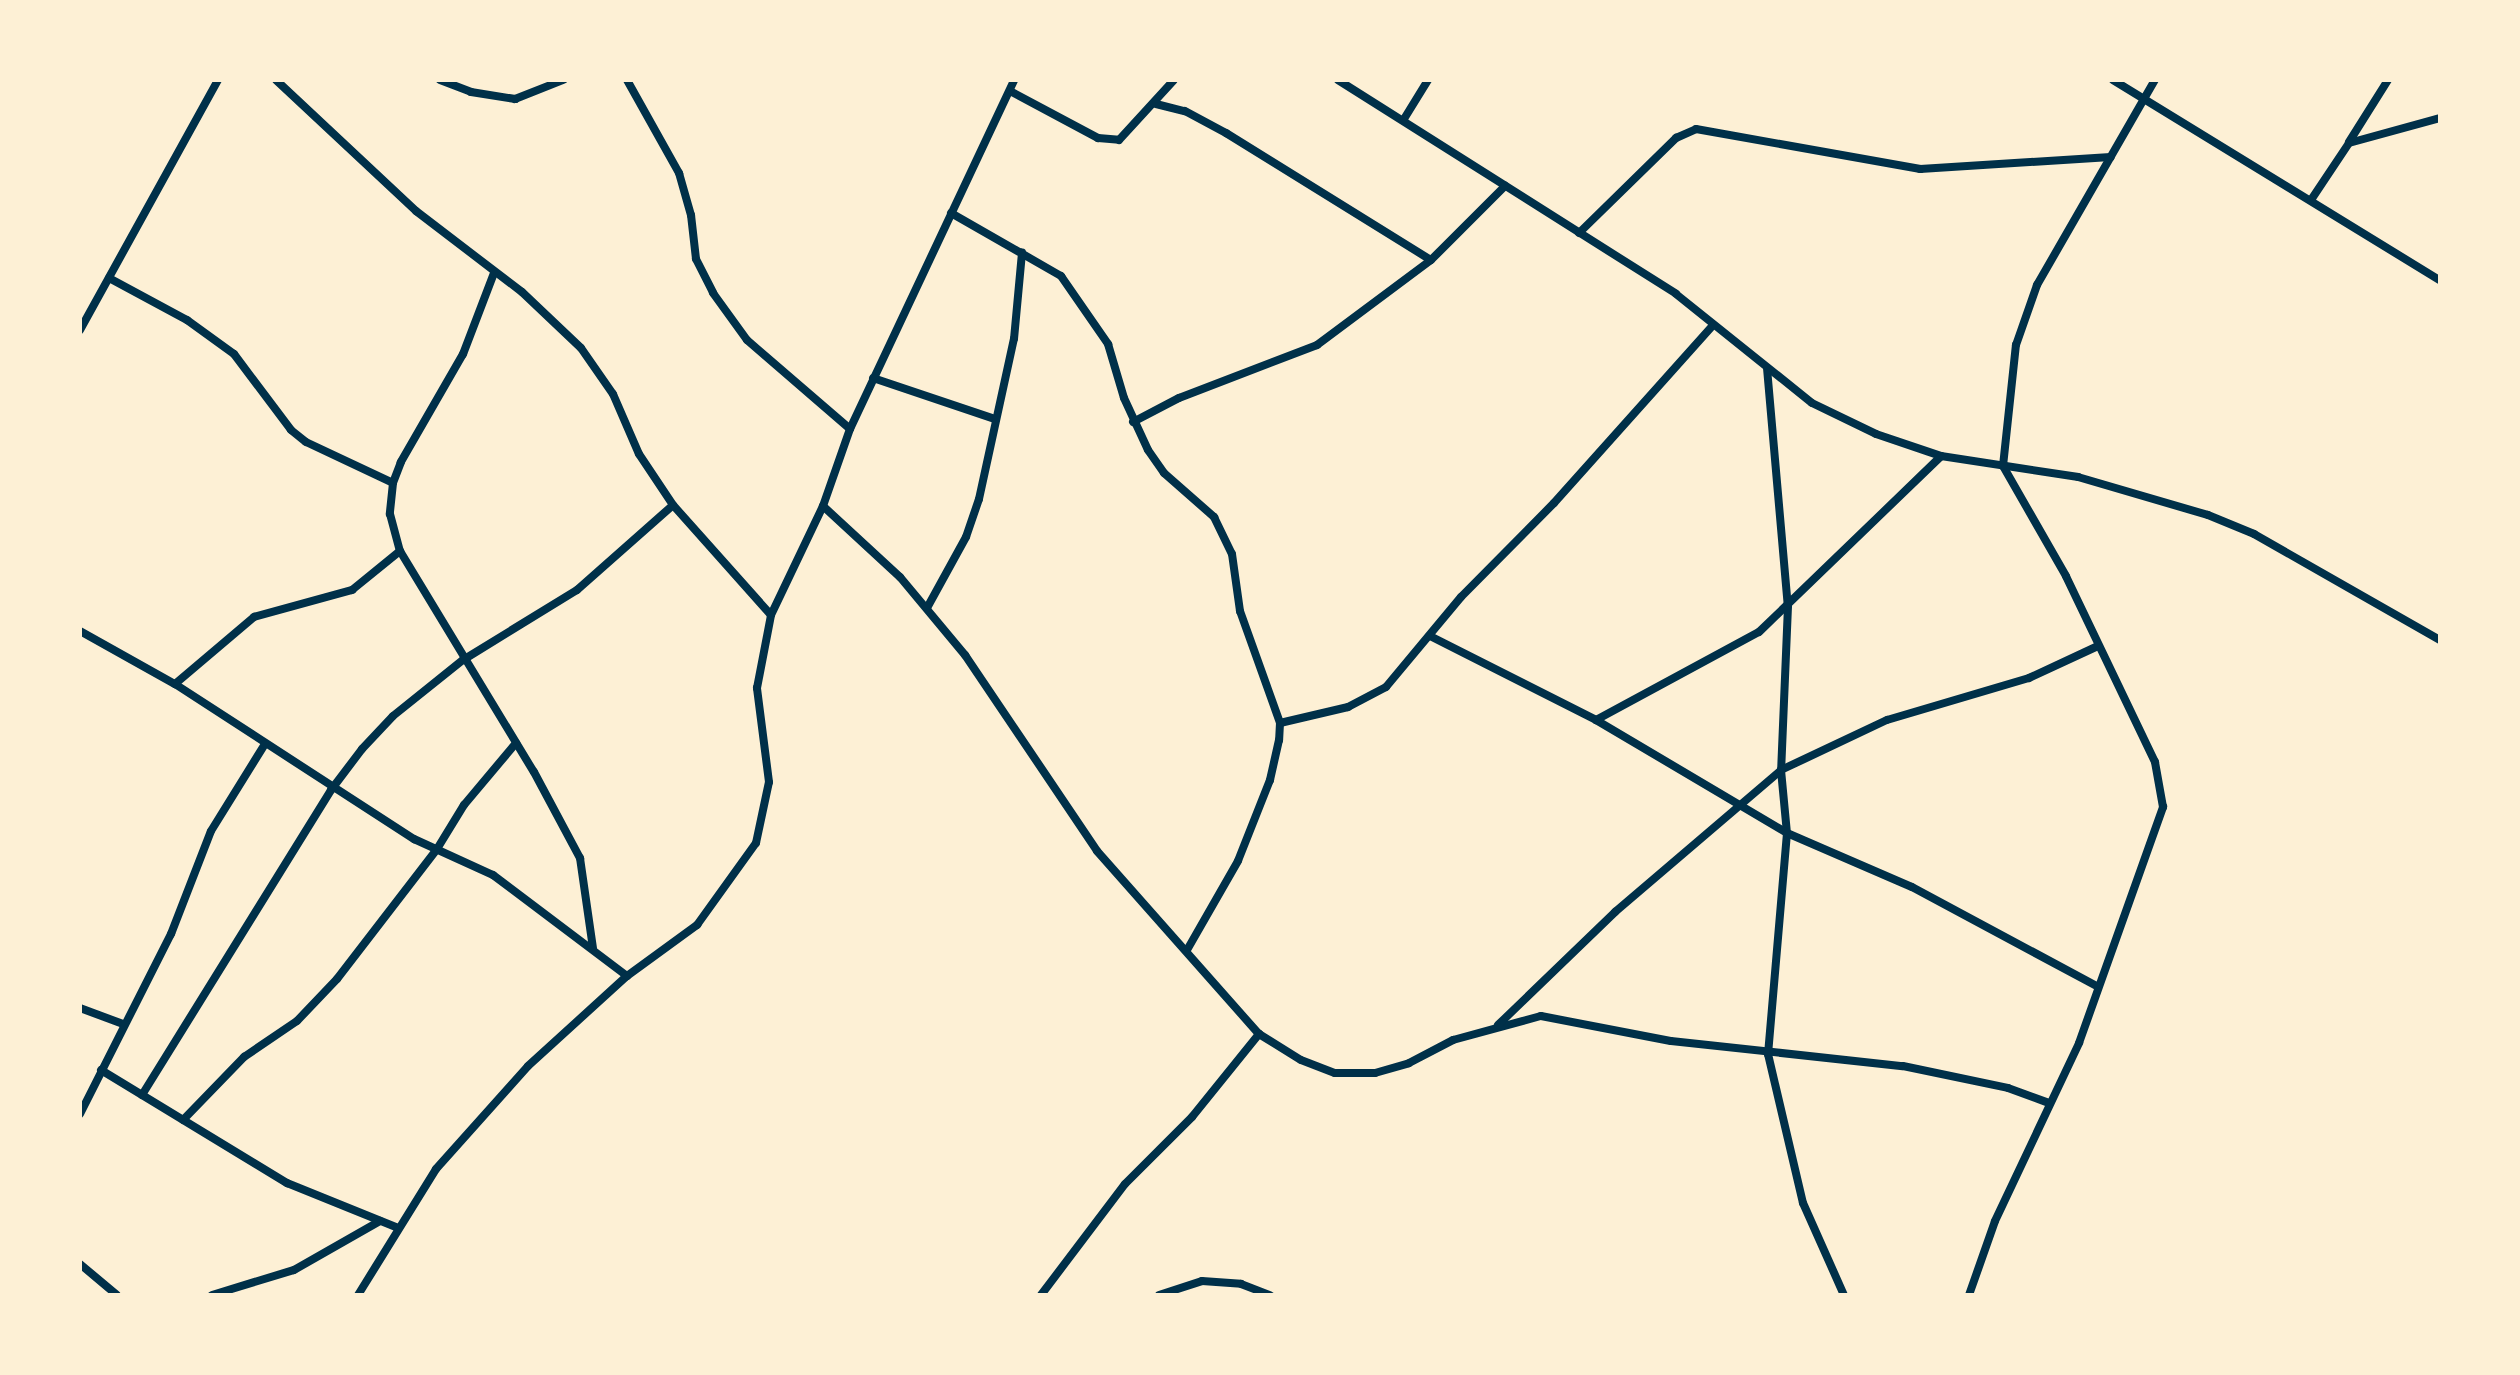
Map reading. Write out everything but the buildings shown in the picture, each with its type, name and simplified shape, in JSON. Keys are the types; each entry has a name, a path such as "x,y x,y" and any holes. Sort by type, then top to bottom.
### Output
{"street":[{"path":"80,330 218,80"},
{"path":"276,80 416,211 550,316 581,348 613,394 639,454 673,505 771,615"},
{"path":"440,80 471,92 515,99 563,80"},
{"path":"627,80 679,173 691,215 696,259 713,293 747,340 850,429"},
{"path":"358,1295 396,1227 436,1169 528,1066 627,976 697,925 756,843 769,782 757,688 771,615 823,506 850,429 873,378 1014,80"},
{"path":"1010,91 1098,138 1119,140 1156,104 1174,80"},
{"path":"1338,80 1676,294 1812,403 1876,434 1941,456 2078,477 2208,515 2254,534 2440,640"},
{"path":"1404,119 1428,80"},
{"path":"2113,80 2440,280"},
{"path":"1969,1295 1995,1221 2079,1043 2163,807 2155,762 2066,576 2003,466 2016,345 2037,285 2155,80"},
{"path":"2311,200 2388,80"},
{"path":"1156,104 1185,111 1226,133 1431,260"},
{"path":"2349,143 2440,118"},
{"path":"1579,233 1676,138 1696,129 1920,169 2111,157"},
{"path":"1133,422 1179,398 1317,345 1431,260 1505,186"},
{"path":"951,213 1061,276 1097,324 1133,422 1164,473 1224,533 1240,611 1280,723 1270,780 1238,861 1187,950"},
{"path":"927,608 966,537 1014,339 1022,252"},
{"path":"494,273 463,354 393,483 390,514 400,551 463,660 516,743 580,858 593,948"},
{"path":"109,278 187,320 234,354 291,430 306,442 393,483"},
{"path":"1280,723 1348,707 1386,687 1713,325"},
{"path":"1767,368 1788,606 1781,770 1787,833 1768,1054 1803,1203 1844,1295"},
{"path":"873,378 995,419"},
{"path":"1596,720 1759,632 1941,456"},
{"path":"142,1095 331,790 393,716 463,660 577,590 673,505"},
{"path":"823,506 927,608 965,655 1097,851 1259,1034 1301,1060 1335,1073 1375,1073 1498,1025 1541,1016 1768,1054 1903,1066 2008,1088 2049,1103"},
{"path":"175,684 254,617 352,590 400,551"},
{"path":"80,631 175,684 331,790 437,849 493,875 627,976"},
{"path":"1430,636 1596,720 1787,833 1912,887 2097,986"},
{"path":"1498,1025 1615,912 1781,770 1887,720 1939,700 2029,678 2098,646"},
{"path":"183,1120 244,1057 297,1021 337,979 437,849 464,805 516,743"},
{"path":"80,1114 171,934 211,831 265,744"},
{"path":"80,1008 123,1024"},
{"path":"1041,1295 1125,1184 1192,1117 1259,1034"},
{"path":"101,1070 287,1183 396,1227"},
{"path":"212,1295 294,1270 380,1221"},
{"path":"80,1264 117,1295"},
{"path":"1159,1295 1202,1281 1241,1284 1270,1295"}]}
